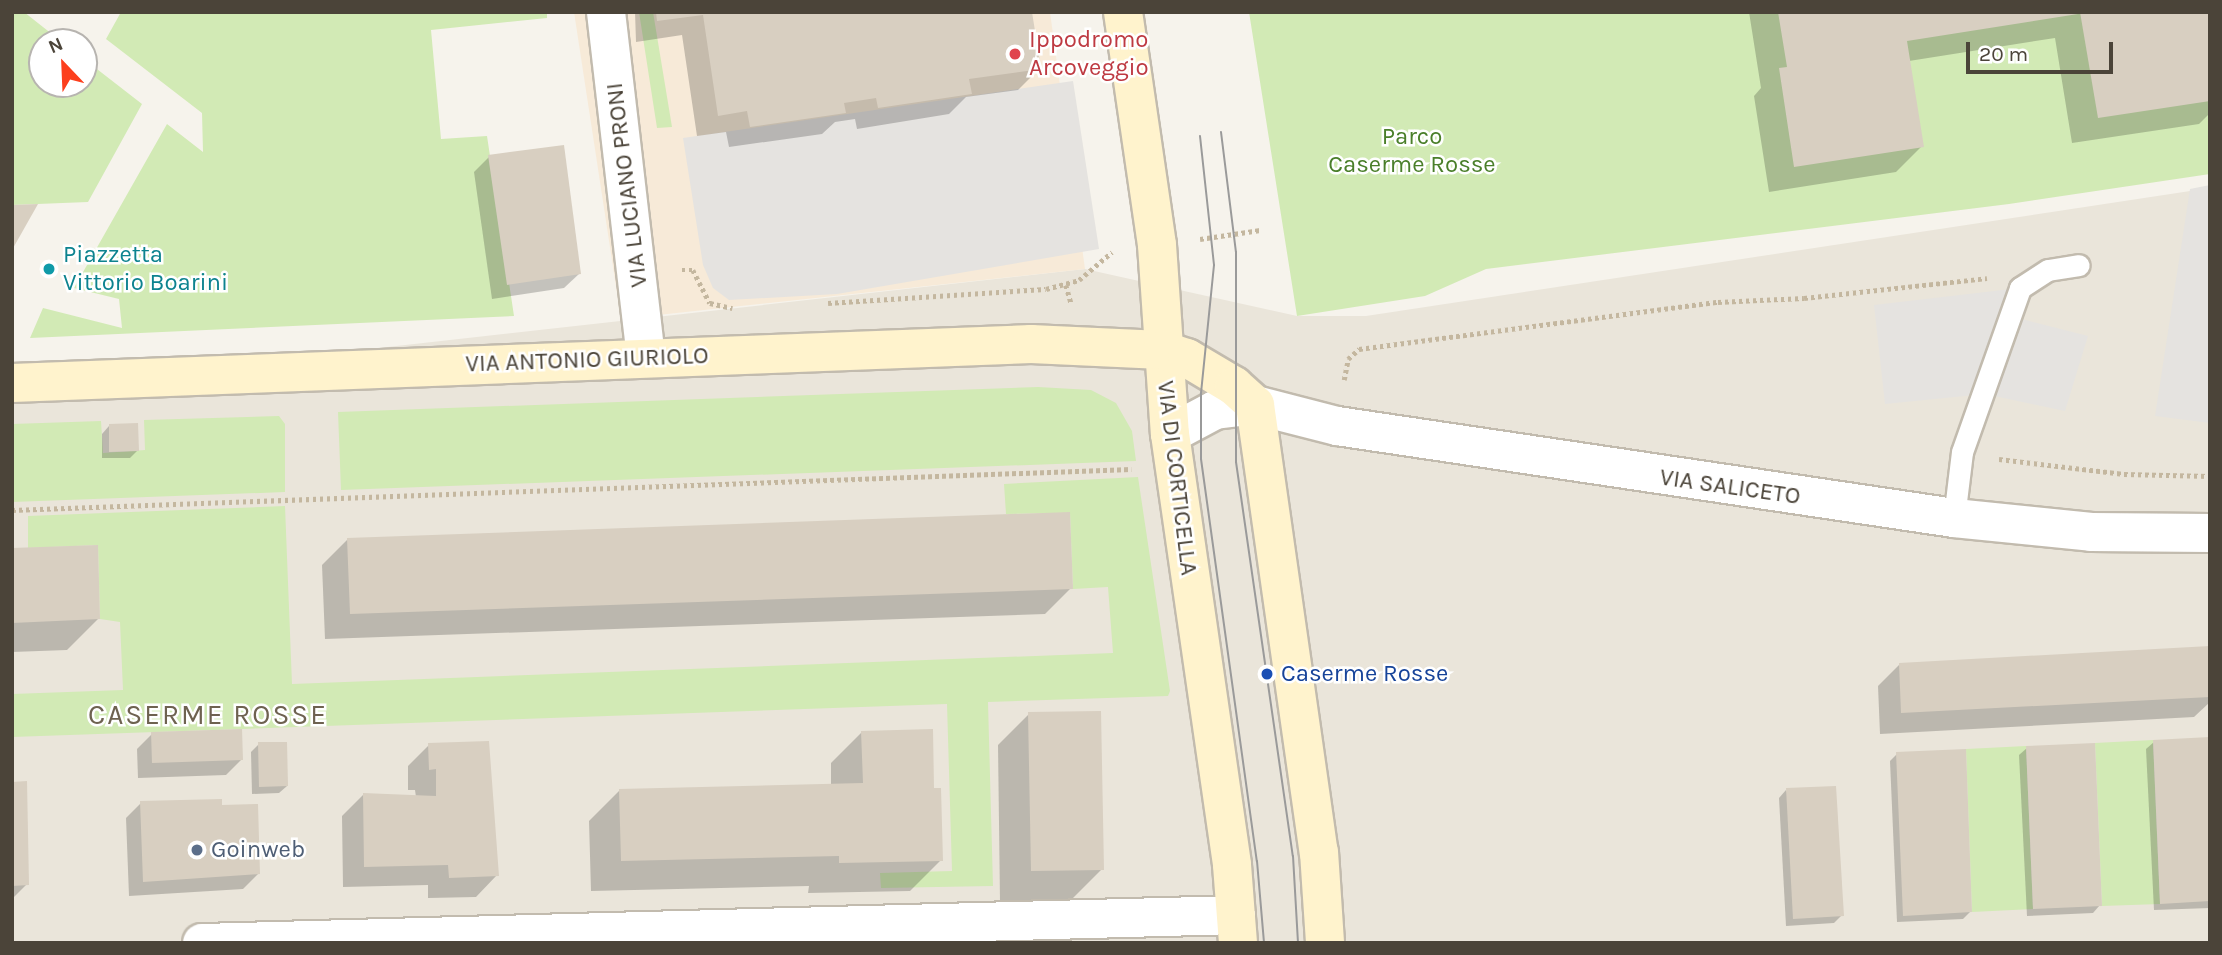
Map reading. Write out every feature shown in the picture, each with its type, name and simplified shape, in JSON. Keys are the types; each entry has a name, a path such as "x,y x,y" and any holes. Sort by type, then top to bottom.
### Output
{"main road":[{"name":"VIA DI CORTICELLA","path":"1123,12 1157,245 1162,350 1170,433 1237,929"},
{"name":"VIA ANTONIO GIURIOLO","path":"12,383 1031,344 1162,350 1205,367 1255,405"},
{"path":"1255,405 1319,852 1325,943"}],"street":[{"name":"VIA LUCIANO PRONI","path":"606,12 628,175 646,357"},
{"name":"VIA SALICETO","path":"1255,405 1337,426 1954,518 2091,532 2210,533"},
{"path":"1170,433 1215,410 1255,405"},
{"path":"202,943 1237,929"}],"lane":[{"path":"1954,518 1962,452 2020,288 2032,277 2079,265"}],"path":[{"path":"816,304 1066,285 1079,280 1109,253"},
{"path":"673,271 693,270 710,303 735,309"},
{"path":"1344,381 1352,351 1359,349 1718,302 1804,298 2022,274 2032,277"},
{"path":"1066,285 1072,305"},
{"path":"1996,456 2003,463 2111,473 2210,476"},
{"path":"12,510 1146,469"}],"shaded area":[{"path":"574,12 1050,12 1085,269 621,319"},
{"path":"1073,81 1099,249 837,294 729,300 713,288 703,265 683,138"},
{"path":"2210,185 2210,423 2155,416 2190,189"},
{"path":"2210,188 2210,943 12,943 12,389 1085,269 1297,316 1366,316"},
{"path":"2020,288 2010,316 2088,336 2065,411 1985,394 1885,404 1874,305"}],"green space":[{"path":"12,12 24,12 44,28 28,28 28,98 98,98 98,70 142,104 88,202 12,205"},
{"path":"121,12 547,12 547,18 431,30 441,139 487,136 514,316 30,338 43,308 122,328 119,299 74,288 167,124 203,152 202,113 106,39"},
{"path":"639,12 653,12 672,127 657,128"},
{"name":"Parco Caserme Rosse","path":"1249,12 2210,12 2210,174 2009,204 1486,269 1425,296 1297,316"},
{"path":"1038,387 1091,390 1116,403 1132,431 1136,461 341,490 338,412"},
{"path":"279,416 285,424 285,492 12,502 12,424 101,421 103,453 145,450 144,420"},
{"path":"1138,477 1170,691 1168,696 988,702 993,886 881,888 880,873 952,871 947,704 12,737 12,694 123,690 120,622 100,619 98,545 28,548 28,516 285,506 292,684 1113,653 1108,587 1073,589 1070,513 1006,514 1004,484"},
{"path":"2153,740 2160,904 2102,906 2095,743"},
{"path":"2026,746 2033,909 1972,912 1966,749"}],"building":[{"path":"656,12 1032,12 1041,69 969,79 972,94 878,108 876,98 844,103 846,113 750,127 747,111 718,116 703,15 657,21"},
{"path":"1778,12 2078,14 1907,41 1924,147 1794,167 1779,68 1787,67"},
{"path":"2080,12 2210,12 2210,101 2098,118"},
{"path":"564,145 581,274 507,285 488,155"},
{"path":"38,204 12,250 12,205"},
{"path":"138,423 139,451 109,452 109,424"},
{"path":"1070,512 1073,589 350,614 347,538"},
{"path":"98,545 100,619 12,623 12,548"},
{"path":"2210,646 2210,697 1901,713 1899,663"},
{"path":"1101,711 1104,870 1031,871 1028,712"},
{"path":"242,729 243,760 152,763 151,732"},
{"path":"933,729 934,788 941,788 943,861 839,863 839,856 621,861 619,789 863,783 861,731"},
{"path":"2210,737 2210,901 2160,904 2153,740"},
{"path":"489,741 499,876 449,878 448,865 364,867 363,793 436,796 436,769 429,770 428,743"},
{"path":"258,742 287,742 288,786 259,787"},
{"path":"2095,743 2102,906 2033,909 2026,746"},
{"path":"1966,749 1972,912 1903,916 1896,752"},
{"path":"27,781 29,885 12,886 12,782"},
{"path":"1836,786 1844,916 1793,919 1786,788"},
{"path":"222,799 222,805 258,804 260,874 143,882 140,801"}],"tram line":[{"path":"1221,132 1236,252 1236,462 1293,856 1298,943"},
{"path":"1200,136 1214,265 1201,394 1201,459 1257,861 1264,943"}],"place":[{"name":"Ippodromo Arcoveggio","path":"1015,54"},
{"name":"Piazzetta Vittorio Boarini","path":"49,269"},
{"name":"Caserme Rosse","path":"1267,674"},
{"name":"Goinweb","path":"197,850"}],"district":[{"name":"CASERME ROSSE","path":"208,715"}]}
